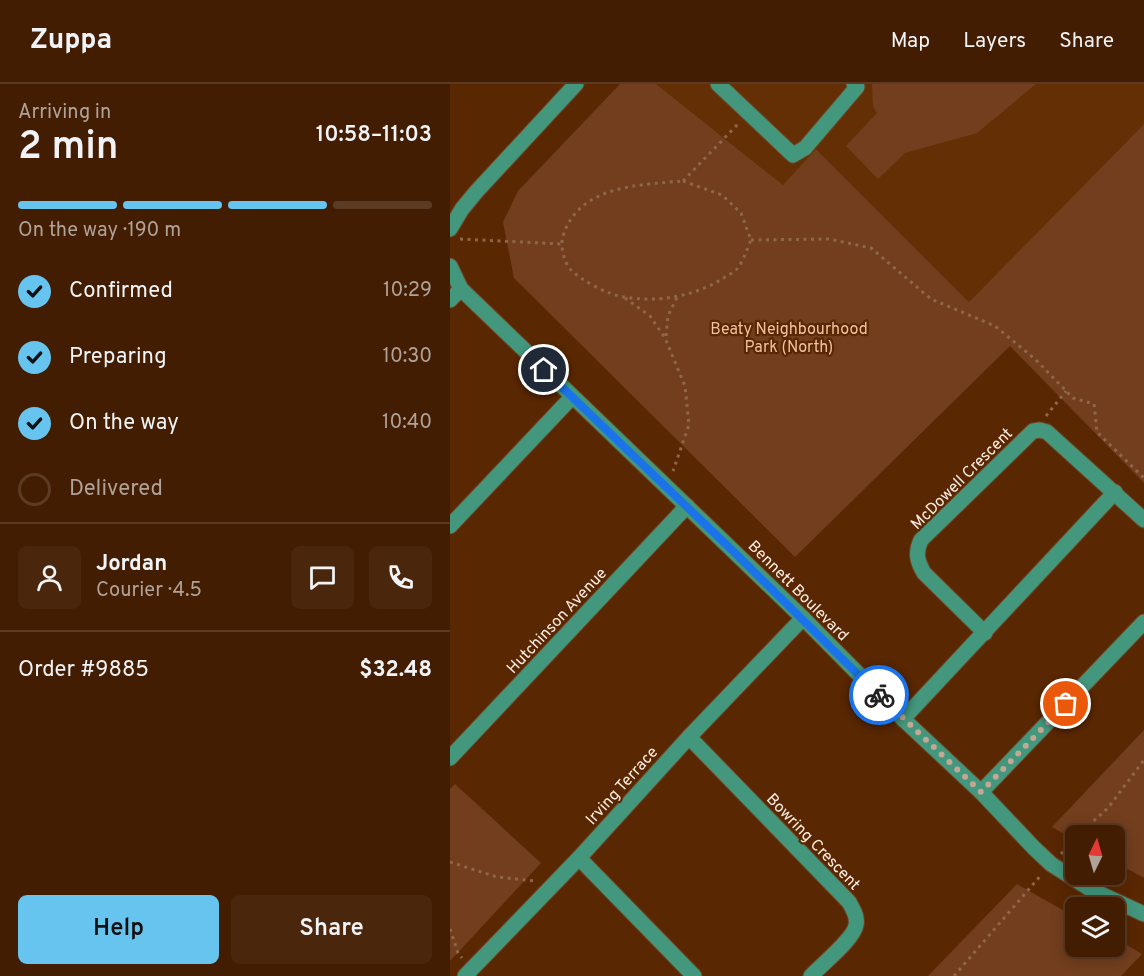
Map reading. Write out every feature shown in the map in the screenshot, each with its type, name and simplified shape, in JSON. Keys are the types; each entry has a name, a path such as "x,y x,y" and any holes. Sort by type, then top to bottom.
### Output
{"street":[{"path":"450,230 462,208 576,84"},
{"path":"717,84 793,155 805,148 857,87 854,84"},
{"name":"Bennett Boulevard","path":"450,266 455,295 572,397 687,506 903,719 981,792 1034,848 1052,864 1090,889 1144,914"},
{"path":"450,526 572,397"},
{"name":"McDowell Crescent","path":"985,633 924,573 917,561 917,548 921,540 1033,431 1047,432 1144,520"},
{"path":"903,719 1115,492"},
{"name":"Hutchinson Avenue","path":"450,758 687,506"},
{"name":"Irving Terrace","path":"472,974 689,737 802,618"},
{"path":"981,792 1144,622"},
{"name":"Bowring Crescent","path":"689,737 849,902 855,912 856,926 850,936 811,976"},
{"path":"579,858 694,976"}],"path":[{"path":"683,182 748,114"},
{"path":"623,297 660,299 678,296 709,288 736,270 751,240 741,213 722,195 683,182 640,185 602,194 574,212 561,244 570,269 595,286 623,297 650,316 665,338 685,386 689,425 667,487"},
{"path":"450,239 561,244"},
{"path":"751,240 829,239 871,248 931,299 995,326 1035,359 1073,398 1094,404 1097,432 1144,478"},
{"path":"665,338 668,316 678,296"},
{"path":"1033,431 1066,391"},
{"path":"1089,825 1108,808 1144,760"},
{"path":"954,976 1065,849"},
{"path":"450,861 497,877 556,882"},
{"path":"450,929 458,953 472,974"}],"shaded area":[{"path":"656,84 1144,84 1144,124 969,302 817,150 783,185"}],"green space":[{"name":"Beaty Neighbourhood Park (North)","path":"620,84 656,84 783,185 816,149 969,302 1144,124 1144,483 1010,346 795,557 514,278 503,222 518,191"},
{"path":"872,84 1036,84 977,133 905,153 878,179 846,146 877,113 873,106"},
{"path":"1144,730 1144,878 1125,868 1125,825 1065,825 1065,834 1052,827"},
{"path":"455,784 541,863 450,961 450,789"},
{"path":"1017,884 1065,911 1065,957 1125,957 1125,944 1142,954 1121,976 928,976"}],"way so far":[{"path":"879,695 981,792 1066,704"}],"route":[{"path":"544,370 879,695"}]}
